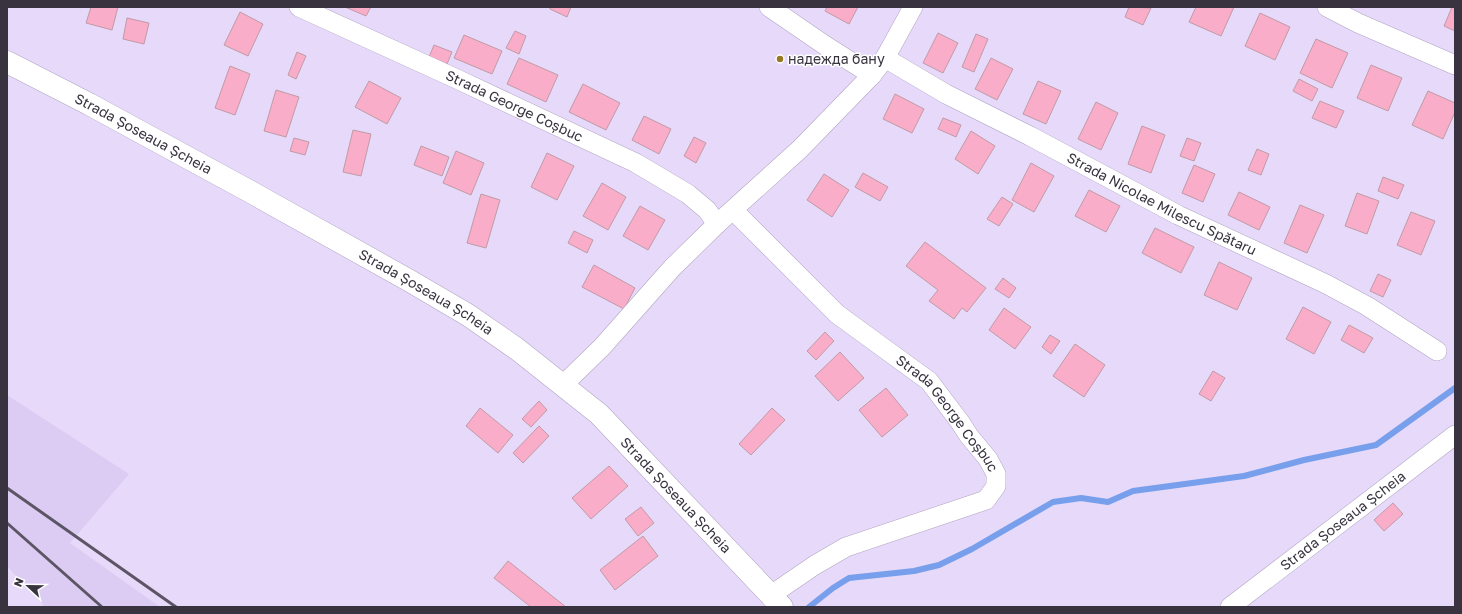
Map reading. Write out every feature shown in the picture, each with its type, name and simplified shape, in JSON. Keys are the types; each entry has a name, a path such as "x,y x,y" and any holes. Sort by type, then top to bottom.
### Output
{"main road":[{"name":"Strada Șoseaua Șcheia","path":"7,62 103,112 410,281 468,315 518,349 600,414 779,603"}],"street":[{"name":"Strada George Coșbuc","path":"299,7 636,163 688,194 707,210 717,224"},
{"path":"769,7 872,75"},
{"path":"563,385 602,347 672,268 717,224 800,149 872,75 885,58 913,7"},
{"path":"1327,7 1358,23 1455,65"},
{"name":"Strada Nicolae Milescu Spătaru","path":"885,58 946,94 1030,136 1178,215 1326,284 1360,303 1437,352"},
{"name":"Strada George Coșbuc","path":"733,210 837,314 929,381 969,436 988,459 996,474 996,486 986,500 846,547 815,565 779,603"},
{"name":"Strada Șoseaua Șcheia","path":"1230,607 1455,435"}],"shaded area":[{"path":"7,395 129,474 70,543 160,607 45,607 7,566"}],"building":[{"path":"91,7 118,7 112,30 86,23"},
{"path":"345,7 371,7 366,16"},
{"path":"550,7 571,7 567,17 550,9"},
{"path":"827,7 858,7 849,24 825,11"},
{"path":"1129,7 1151,8 1143,25 1125,17"},
{"path":"1196,7 1234,7 1221,36 1189,22"},
{"path":"1452,7 1455,7 1455,31 1444,26"},
{"path":"240,12 263,24 248,56 224,45"},
{"path":"1260,13 1290,27 1275,60 1245,46"},
{"path":"127,18 149,23 144,44 123,39"},
{"path":"515,31 526,36 519,54 506,48"},
{"path":"938,33 958,43 943,73 923,63"},
{"path":"976,34 988,39 974,72 962,67"},
{"path":"464,35 502,51 492,74 454,58"},
{"path":"1316,39 1348,53 1332,88 1300,73"},
{"path":"434,45 452,52 447,64 429,57"},
{"path":"297,52 306,56 296,79 288,75"},
{"path":"519,58 558,75 546,102 507,84"},
{"path":"991,58 1013,69 997,100 975,89"},
{"path":"1371,65 1402,78 1388,111 1357,98"},
{"path":"230,66 250,74 235,115 215,108"},
{"path":"1299,79 1318,89 1312,101 1293,91"},
{"path":"369,81 401,98 387,124 355,107"},
{"path":"1038,81 1061,91 1046,124 1023,114"},
{"path":"583,84 620,103 606,130 569,112"},
{"path":"276,90 299,97 286,137 264,131"},
{"path":"1428,91 1455,103 1455,112 1443,139 1412,125"},
{"path":"895,94 924,109 912,133 883,119"},
{"path":"1320,101 1344,111 1336,128 1312,118"},
{"path":"1096,102 1118,113 1101,150 1078,139"},
{"path":"644,116 671,129 659,154 632,140"},
{"path":"943,118 961,125 956,137 938,129"},
{"path":"1142,126 1165,135 1151,173 1128,164"},
{"path":"353,130 371,134 361,176 343,172"},
{"path":"971,131 995,146 978,174 955,159"},
{"path":"694,137 706,143 696,163 684,156"},
{"path":"294,138 309,142 305,155 290,151"},
{"path":"1187,138 1201,143 1194,161 1180,156"},
{"path":"421,146 449,157 442,176 414,165"},
{"path":"1257,149 1269,154 1261,175 1248,170"},
{"path":"456,151 484,163 471,195 443,183"},
{"path":"547,153 574,166 557,200 531,187"},
{"path":"1031,163 1054,176 1034,212 1012,200"},
{"path":"1194,165 1215,174 1203,202 1182,193"},
{"path":"863,173 888,187 880,201 855,187"},
{"path":"824,174 849,190 832,217 807,200"},
{"path":"1383,177 1404,185 1398,199 1378,191"},
{"path":"602,183 626,197 608,230 583,216"},
{"path":"1089,190 1120,206 1106,232 1075,216"},
{"path":"1239,192 1270,207 1259,230 1228,215"},
{"path":"1357,193 1379,201 1367,234 1345,226"},
{"path":"481,194 500,200 486,248 467,243"},
{"path":"1002,197 1013,204 999,226 987,219"},
{"path":"1300,205 1324,215 1307,253 1284,243"},
{"path":"640,206 665,220 648,250 623,236"},
{"path":"1411,212 1435,221 1421,255 1397,245"},
{"path":"1155,228 1194,247 1181,273 1142,253"},
{"path":"574,231 593,240 587,253 568,243"},
{"path":"925,242 986,288 967,312 962,308 954,319 929,301 938,290 906,266"},
{"path":"1219,262 1252,278 1237,310 1204,295"},
{"path":"594,265 635,288 624,309 582,287"},
{"path":"1378,274 1391,280 1383,297 1370,291"},
{"path":"1003,278 1016,288 1009,298 995,289"},
{"path":"1303,307 1331,322 1314,354 1286,339"},
{"path":"1004,308 1031,327 1015,349 989,330"},
{"path":"1349,325 1373,338 1364,353 1341,340"},
{"path":"825,332 834,341 816,360 807,351"},
{"path":"1050,335 1060,341 1051,354 1042,347"},
{"path":"1075,344 1105,365 1084,397 1053,376"},
{"path":"840,352 864,378 838,401 815,376"},
{"path":"1213,371 1225,378 1211,401 1199,394"},
{"path":"886,388 908,415 882,437 859,410"},
{"path":"539,401 547,410 531,427 522,419"},
{"path":"480,408 513,435 498,453 466,426"},
{"path":"772,408 785,420 751,455 739,444"},
{"path":"539,426 549,436 523,463 513,453"},
{"path":"609,466 628,486 591,519 572,498"},
{"path":"1393,503 1403,514 1384,531 1374,520"},
{"path":"641,507 654,523 638,536 625,519"},
{"path":"643,536 658,556 615,590 600,570"},
{"path":"508,561 566,607 531,607 494,578"}],"waterway":[{"path":"809,607 833,588 849,578 914,571 939,565 972,549 1053,502 1081,498 1108,502 1133,491 1244,476 1304,460 1376,445 1455,388"}],"railway":[{"path":"7,488 176,607"},
{"path":"7,523 102,607"}],"place":[{"name":"надежда бану","path":"780,59"}]}
